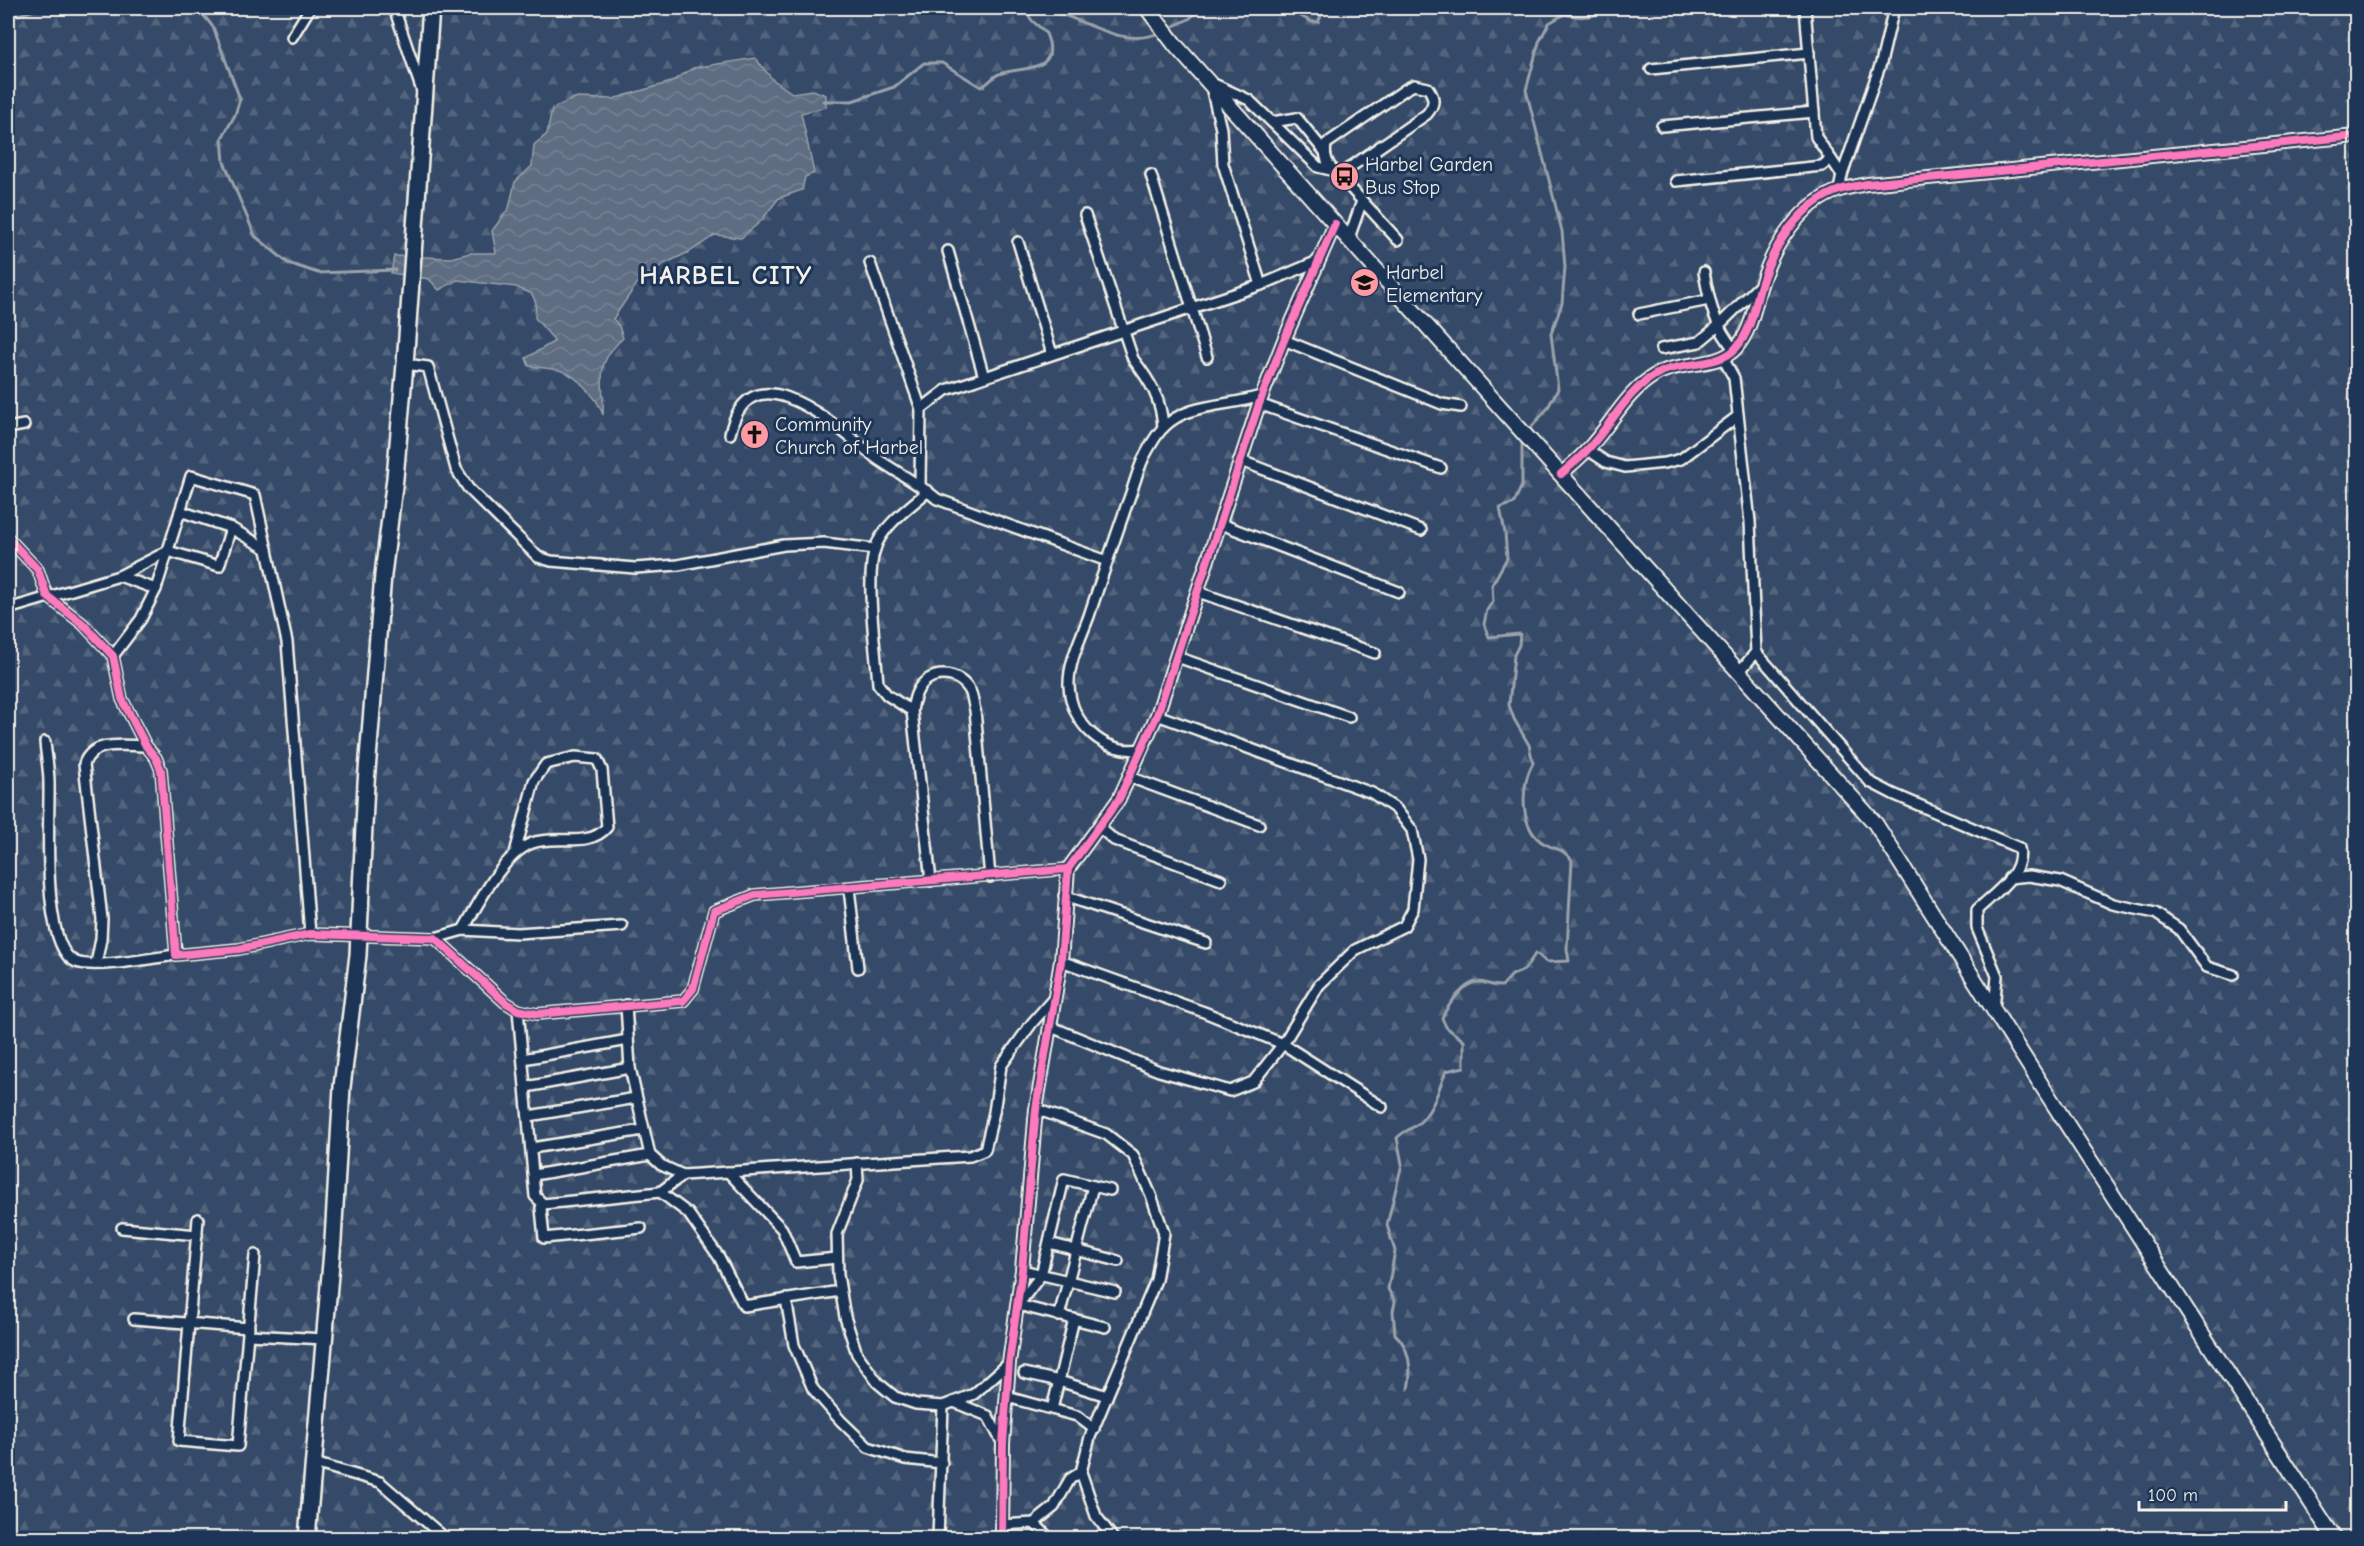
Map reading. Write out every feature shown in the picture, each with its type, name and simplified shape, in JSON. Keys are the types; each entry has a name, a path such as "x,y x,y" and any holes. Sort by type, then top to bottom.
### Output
{"main road":[{"path":"308,1539 325,1339 342,1087 358,955 366,783 382,587 414,254 430,8"},
{"path":"1151,10 1176,46 1875,823 2334,1539"}],"street":[{"path":"292,37 310,8"},
{"path":"394,8 425,101"},
{"path":"1805,8 1816,137 1842,175"},
{"path":"1839,190 1842,175 1881,63 1894,8"},
{"path":"1651,69 1809,53"},
{"path":"1210,82 1249,100 1318,167 1337,173"},
{"path":"1210,82 1221,129 1223,164 1261,285"},
{"path":"1337,173 1427,114 1434,106 1433,96 1428,88 1414,85 1326,144 1328,165 1398,240"},
{"path":"1662,126 1814,112"},
{"path":"1272,122 1298,118 1325,152"},
{"path":"1561,474 1588,450 1637,387 1656,374 1672,368 1724,358 1735,350 1748,331 1762,283 1789,227 1815,203 1839,190 1867,184 2356,136"},
{"path":"1676,181 1822,166 1831,159"},
{"path":"1151,175 1207,357"},
{"path":"1349,238 1362,201"},
{"path":"1085,215 1133,359 1147,378 1162,409 1163,428"},
{"path":"1002,1539 1003,1444 1009,1363 1022,1270 1036,1108 1061,961 1064,896 1068,869 1119,799 1157,716 1221,524 1239,460 1284,340 1335,224"},
{"path":"1018,242 1052,354"},
{"path":"948,251 984,377"},
{"path":"921,409 945,390 1261,285 1318,261"},
{"path":"870,263 921,409 924,488 889,527 875,549 872,580 878,684 887,695 912,711"},
{"path":"1704,272 1708,300 1718,326 1735,350"},
{"path":"1661,349 1699,342 1762,283"},
{"path":"1639,314 1708,300"},
{"path":"1284,340 1442,404 1461,407"},
{"path":"1724,358 1734,378 1750,522 1756,652 1870,782 2019,848 2020,856 2016,870 1977,910 1977,928 1997,976 1994,1010"},
{"path":"405,364 428,367 456,469 468,488 538,557 551,561 635,568 678,565 784,545 824,543 875,549"},
{"path":"730,434 734,416 742,404 751,398 771,394 789,397 811,408 900,476 924,488 937,499 1107,561"},
{"path":"1142,749 1126,752 1103,743 1083,725 1072,705 1069,685 1072,666 1144,458 1163,428 1175,418 1196,411 1261,400 1441,468"},
{"path":"1588,450 1606,462 1625,467 1665,463 1681,459 1738,416"},
{"path":"8,428 24,425"},
{"path":"1239,460 1420,530"},
{"path":"113,656 141,619 156,589 191,476 255,495 287,642 310,934"},
{"path":"180,512 231,528 267,549"},
{"path":"1221,524 1399,592"},
{"path":"8,609 119,576 168,551 219,566 231,528"},
{"path":"8,538 38,570 47,596 82,624 113,656 122,699 161,770 176,955"},
{"path":"119,576 156,589"},
{"path":"1198,592 1375,653"},
{"path":"1740,671 1756,652"},
{"path":"1177,657 1349,717"},
{"path":"932,881 912,711 917,693 924,682 935,676 949,675 962,681 971,693 975,710 990,877"},
{"path":"1049,1026 1159,1071 1230,1091 1253,1082 1283,1044 1319,985 1356,950 1404,926 1413,909 1418,859 1412,830 1396,809 1372,794 1157,716"},
{"path":"45,742 50,782 48,824 50,904 63,948 69,958 77,962 96,964 239,949 310,934 435,938 463,930 518,933 622,926"},
{"path":"96,964 102,919 84,764 87,755 106,746 146,746"},
{"path":"463,930 485,892 515,853 533,842 590,838 601,835 607,827 602,770 597,759 575,757 546,764 534,781 515,853"},
{"path":"1129,777 1259,825"},
{"path":"1099,827 1114,840 1221,880"},
{"path":"435,938 505,1002 518,1010 537,1014 683,1001 693,989 714,911 755,896 1068,869"},
{"path":"2009,878 2029,876 2060,881 2114,904 2155,913 2179,929 2207,968 2233,975"},
{"path":"849,888 858,968"},
{"path":"1064,896 1206,943"},
{"path":"1061,961 1204,1012 1283,1044 1382,1107"},
{"path":"626,1005 630,1068 650,1155 661,1165 683,1175 970,1155 985,1150 1001,1066 1032,1023 1054,998"},
{"path":"518,1010 535,1196 543,1204"},
{"path":"523,1059 628,1040"},
{"path":"526,1087 630,1068"},
{"path":"529,1116 636,1098"},
{"path":"1036,1108 1106,1134 1133,1155 1151,1195 1164,1233 1155,1280 1094,1429 1081,1472 1096,1516 1113,1539"},
{"path":"532,1148 643,1130"},
{"path":"534,1175 650,1155"},
{"path":"857,1163 858,1180 837,1234 840,1291 845,1317 857,1354 878,1383 895,1397 916,1404 943,1406 974,1394 1009,1363"},
{"path":"728,1172 782,1229 796,1262 837,1258"},
{"path":"543,1204 660,1192 683,1175"},
{"path":"1018,1305 1041,1275 1064,1179 1110,1190"},
{"path":"1059,1316 1093,1186"},
{"path":"660,1192 688,1213 719,1257 744,1306 840,1291"},
{"path":"543,1204 541,1208 544,1238 641,1228"},
{"path":"198,1219 179,1441 238,1446 255,1255"},
{"path":"122,1228 197,1235"},
{"path":"1049,1244 1118,1261"},
{"path":"1022,1270 1115,1292"},
{"path":"786,1299 794,1345 813,1389 841,1421 868,1447 905,1459 942,1463"},
{"path":"1018,1305 1105,1327"},
{"path":"134,1319 325,1339"},
{"path":"1052,1409 1074,1319"},
{"path":"1024,1373 1107,1396"},
{"path":"1007,1397 1077,1416 1094,1429"},
{"path":"954,1402 988,1416 1003,1444"},
{"path":"938,1539 943,1406"},
{"path":"314,1463 380,1482 445,1539"},
{"path":"1002,1525 1034,1523 1054,1507 1070,1479 1081,1472"},
{"path":"1034,1523 1049,1538"}],"green space":[{"path":"8,8 2356,8 2356,1538 8,1538"}],"water":[{"path":"755,58 772,79 792,93 813,90 826,95 826,107 801,113 814,173 805,177 802,190 779,198 760,222 741,238 715,235 691,251 664,264 638,282 613,319 619,326 623,338 613,348 604,365 602,374 603,415 592,396 575,378 562,371 529,366 526,358 555,341 535,318 536,303 532,294 516,287 457,280 439,290 429,279 391,273 394,256 451,258 470,253 496,253 492,231 509,208 515,182 532,166 534,145 547,134 552,109 574,98 613,99 671,82 693,68"}],"waterway":[{"path":"8,18 35,10 134,8"},
{"path":"169,8 201,12 213,27 240,99 235,115 222,138 224,162 255,236 288,263 318,273 395,270"},
{"path":"1167,29 1189,19 1201,8"},
{"path":"1285,8 1312,22 1318,22 1322,14 1321,8"},
{"path":"1549,8 1566,15 1582,17 1614,8"},
{"path":"823,101 852,101 894,87 924,63 942,63 981,87 999,74 1044,63 1050,48 1046,33 1029,16 1031,11 1050,11 1119,35 1147,37 1161,32"},
{"path":"1528,431 1547,409 1558,389 1551,334 1562,303 1565,267 1562,231 1526,90 1539,42 1549,23 1563,15"},
{"path":"1408,1389 1409,1360 1404,1346 1395,1334 1393,1311 1395,1302 1388,1289 1395,1251 1387,1225 1402,1164 1397,1138 1425,1117 1436,1098 1446,1071 1464,1067 1464,1041 1446,1027 1442,1018 1452,1001 1468,985 1479,982 1502,986 1512,975 1524,970 1536,953 1546,962 1569,961 1567,949 1572,860 1562,851 1545,844 1536,837 1530,829 1524,806 1526,783 1533,763 1529,745 1509,705 1514,655 1519,645 1520,634 1489,637 1484,624 1487,610 1493,601 1492,585 1507,558 1500,508 1514,503 1522,485 1522,438"}],"cycle path":[{"path":"1561,474 1588,449 1627,400 1645,382 1664,371 1719,359 1736,348 1746,334 1766,270 1781,241 1801,215 1812,205 1840,190 1867,184 2356,136"},
{"path":"1002,1538 1003,1444 1009,1363 1022,1270 1036,1109 1061,961 1068,869 1119,799 1157,715 1259,404 1284,340 1335,224"},
{"path":"8,538 38,570 47,596 83,624 113,656 122,699 161,770 176,955 239,949 310,934 435,938 505,1002 518,1010 537,1014 683,1001 693,989 714,911 755,895 1068,869"}],"place":[{"name":"Harbel Garden Bus Stop","path":"1344,176"},
{"name":"Harbel Elementary","path":"1365,283"},
{"name":"Community Church of Harbel","path":"754,435"}],"district":[{"name":"HARBEL CITY","path":"726,275"}]}
